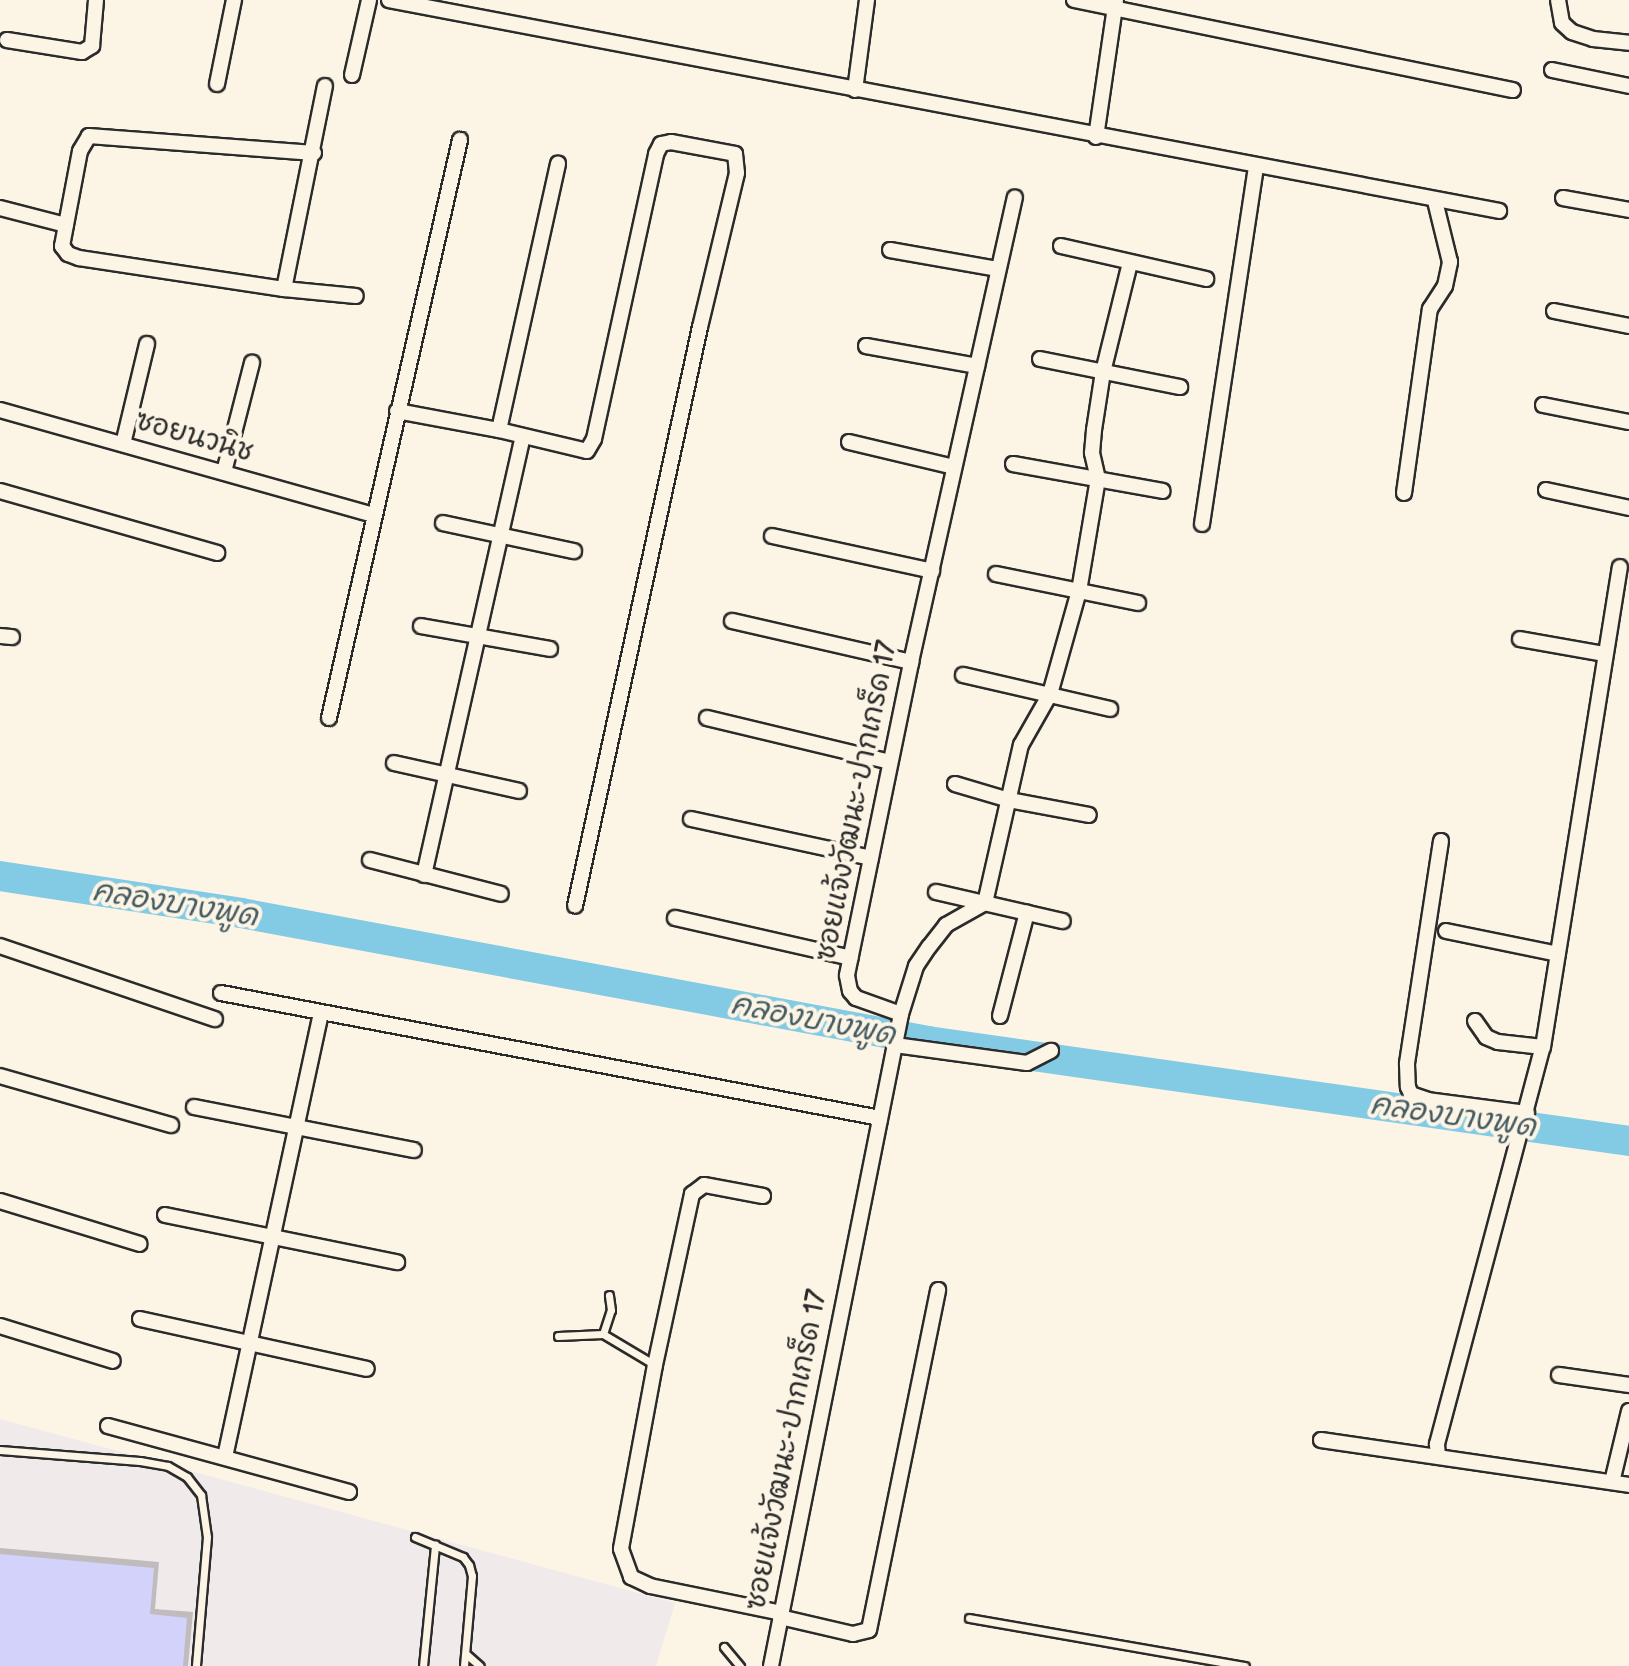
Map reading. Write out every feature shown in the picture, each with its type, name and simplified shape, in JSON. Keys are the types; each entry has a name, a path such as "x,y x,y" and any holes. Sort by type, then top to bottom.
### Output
{"street":[{"path":"7,40 82,52 92,46 96,0"},
{"path":"217,84 234,0"},
{"path":"352,75 369,0"},
{"path":"389,0 1096,137 1499,211"},
{"path":"855,90 867,0"},
{"path":"1074,0 1116,4 1513,90"},
{"path":"1558,0 1562,23 1572,32 1593,39 1629,43"},
{"path":"1096,137 1116,4"},
{"path":"1552,70 1629,86"},
{"path":"284,289 314,153 325,86"},
{"path":"314,153 89,136 80,151 62,246 68,254 79,258 284,289 356,296"},
{"path":"329,718 460,140"},
{"path":"397,411 499,430 587,451 594,439 661,144 671,142 735,154 737,173 700,327 575,906"},
{"path":"499,430 558,163"},
{"path":"1202,524 1256,166"},
{"name":"ซอยแจ้งวัฒนะ-ปากเกร็ด 17","path":"771,1666 901,1014 856,998 850,991 847,975 911,662 1015,197"},
{"path":"1563,198 1629,210"},
{"path":"1404,493 1430,309 1445,286 1450,262 1435,201"},
{"path":"0,208 66,225"},
{"path":"1061,246 1206,279"},
{"path":"890,250 998,269"},
{"path":"901,1014 916,966 929,947 946,925 985,903 1021,745 1050,694 1079,591 1098,479 1092,453 1103,372 1130,263"},
{"path":"1554,311 1629,326"},
{"path":"123,444 147,344"},
{"path":"866,346 977,366"},
{"path":"1040,359 1180,387"},
{"path":"224,472 252,363"},
{"path":"1543,405 1629,422"},
{"name":"ซอยนวนิช","path":"0,410 374,515"},
{"path":"424,875 523,437"},
{"path":"849,442 954,467"},
{"path":"1013,464 1163,491"},
{"path":"1546,490 1629,508"},
{"path":"0,491 217,553"},
{"path":"443,523 574,551"},
{"path":"772,536 932,571"},
{"path":"1438,1456 1437,1444 1543,1047 1620,567"},
{"path":"996,574 1138,603"},
{"path":"732,621 911,662"},
{"path":"421,626 550,649"},
{"path":"1520,639 1604,654"},
{"path":"963,675 1110,709"},
{"path":"707,718 890,762"},
{"path":"394,763 519,791"},
{"path":"955,784 1009,800 1089,815"},
{"path":"691,819 871,858"},
{"path":"1441,841 1407,1064 1408,1087 1411,1094 1428,1100 1524,1124"},
{"path":"370,860 501,894"},
{"path":"936,892 1063,921"},
{"path":"1000,1016 1027,912"},
{"path":"675,918 851,958"},
{"path":"1446,931 1558,954"},
{"path":"0,946 215,1019"},
{"path":"221,993 880,1118"},
{"path":"225,1457 321,1014"},
{"path":"1475,1021 1486,1037 1498,1042 1543,1047"},
{"path":"896,1039 1027,1063 1051,1051"},
{"path":"0,1076 171,1125"},
{"path":"194,1107 414,1150"},
{"path":"763,1196 704,1185 692,1194 624,1529 621,1549 631,1577 650,1586 853,1634 869,1630 938,1290"},
{"path":"0,1201 140,1244"},
{"path":"165,1215 397,1262"},
{"path":"140,1319 367,1369"},
{"path":"0,1326 113,1361"},
{"path":"1559,1375 1629,1385"},
{"path":"1612,1482 1629,1411"},
{"path":"108,1426 349,1492"},
{"path":"1321,1440 1629,1485"}],"lane":[{"path":"603,1334 611,1310 609,1295"},
{"path":"558,1336 603,1334 655,1365"},
{"path":"0,1450 140,1461 168,1466 187,1477 201,1495 207,1537 196,1666"},
{"path":"415,1537 463,1557 469,1565 472,1576 464,1666"},
{"path":"423,1666 435,1545"},
{"path":"969,1618 1245,1666"},
{"path":"724,1647 740,1666"},
{"path":"466,1654 480,1666"}],"shaded area":[{"path":"0,1419 675,1603 656,1666 0,1666"}],"building":[{"path":"0,1554 154,1568 150,1614 187,1618 183,1666 0,1666"}],"waterway":[{"name":"คลองบางพูด","path":"0,876 241,913 928,1041 1629,1141"}]}
